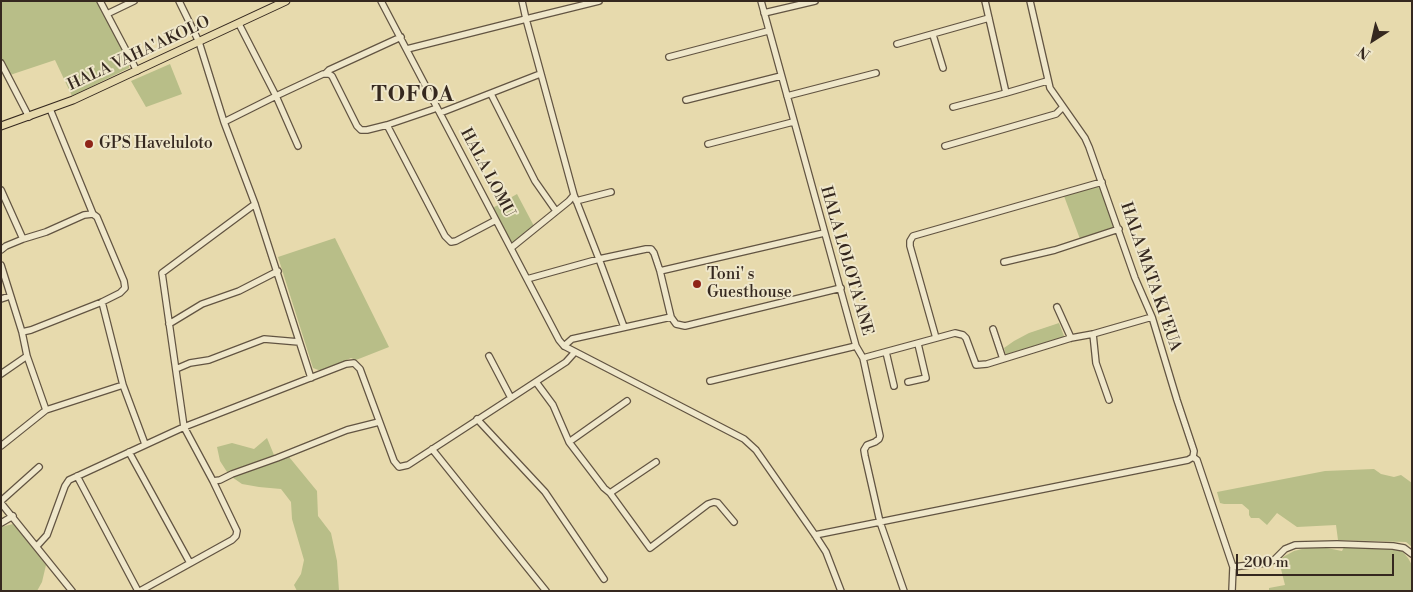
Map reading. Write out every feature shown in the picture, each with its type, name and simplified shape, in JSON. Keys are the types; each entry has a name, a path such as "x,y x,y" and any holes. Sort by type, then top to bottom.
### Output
{"main road":[{"name":"HALA VAHA'AKOLO","path":"1,126 73,100 286,1"}],"street":[{"path":"100,1 137,71"},
{"path":"107,14 134,1"},
{"path":"179,1 199,42 224,122 278,272 311,378"},
{"name":"HALA LOMU","path":"381,1 559,340 564,346"},
{"path":"522,1 540,74 575,198 624,327"},
{"path":"407,49 599,1"},
{"name":"HALA LOLOTA'ANE","path":"761,1 856,346 864,358 880,436 879,439 868,445 864,450 880,522"},
{"path":"764,13 815,1"},
{"path":"985,1 1006,93"},
{"name":"HALA MATA KI 'EUA","path":"1030,1 1047,80 1062,108 1085,138 1102,182 1135,278 1152,317 1194,451 1193,457 1197,460 1234,567"},
{"path":"897,44 989,18"},
{"path":"239,24 276,96 298,146"},
{"path":"669,57 768,31"},
{"path":"933,35 943,68"},
{"path":"224,122 401,37"},
{"path":"2,64 28,117"},
{"path":"326,73 332,76 357,126 361,130 387,125 491,94 540,74"},
{"path":"786,96 876,73"},
{"path":"686,100 781,76"},
{"path":"953,107 1047,80"},
{"path":"491,94 535,181 556,211"},
{"path":"945,146 1056,114 1062,108"},
{"path":"22,332 102,302 120,293 125,288 124,281 97,217 93,214 50,109"},
{"path":"708,144 793,122"},
{"path":"387,125 445,236 451,242 496,220"},
{"path":"936,338 910,246 910,240 914,236 1102,182"},
{"path":"1,190 22,239"},
{"path":"511,248 575,198 611,192"},
{"path":"77,476 139,591 190,564 236,536 236,531 213,482 184,427 162,273 255,204"},
{"path":"1,250 22,239 46,232 84,215 93,214"},
{"path":"1004,262 1054,250 1119,229"},
{"path":"660,271 824,233"},
{"path":"527,279 599,259 651,249 660,271 671,316 676,324 686,326 840,288"},
{"path":"1,265 22,332 27,356 46,410"},
{"path":"169,324 202,304 239,291 278,272"},
{"path":"1,299 10,296"},
{"path":"102,302 123,385 145,444"},
{"path":"1057,307 1071,338"},
{"path":"671,316 572,339 564,346 744,439 756,450 816,536 826,552 841,591"},
{"path":"864,358 955,333 963,334 966,338 976,365 1152,317"},
{"path":"993,329 1003,359"},
{"path":"1093,334 1096,363 1108,400"},
{"path":"176,368 190,363 209,360 264,339 299,342"},
{"path":"908,382 926,378 918,344"},
{"path":"710,381 856,346"},
{"path":"36,546 47,535 69,480 184,427 346,364 354,363 360,369 394,461 399,467 408,465 432,450 566,362 576,352"},
{"path":"886,352 894,386"},
{"path":"1,374 27,356"},
{"path":"489,356 511,398"},
{"path":"536,382 553,405 569,442 604,488 610,493 650,548 708,504 714,502 718,503 734,522"},
{"path":"1,446 46,410 123,385"},
{"path":"569,442 627,401"},
{"path":"477,419 545,492 604,579"},
{"path":"213,482 347,430 379,422"},
{"path":"432,450 546,591"},
{"path":"129,452 190,564"},
{"path":"816,536 1188,460 1193,457"},
{"path":"610,493 656,462"},
{"path":"39,467 1,502 72,591"},
{"path":"1,523 13,516"},
{"path":"880,522 904,591"},
{"path":"1232,591 1234,567 1266,563 1274,560 1285,549 1295,545 1393,546 1404,548 1412,554"}],"green space":[{"path":"1,1 97,1 129,64 129,68 72,96 55,60 10,75 1,57"},
{"path":"170,64 182,94 146,107 131,81"},
{"path":"1097,186 1100,188 1114,226 1113,228 1080,239 1064,196"},
{"path":"517,194 535,228 512,245 491,209"},
{"path":"335,238 389,347 356,360 351,358 321,371 313,368 278,257"},
{"path":"1059,323 1063,338 1006,355 1004,348 1014,341 1029,333"},
{"path":"267,438 274,455 285,452 317,491 318,516 331,533 337,561 339,591 297,591 294,585 301,574 304,560 292,519 291,502 281,489 242,484 229,475 220,461 217,447 232,443 254,449"},
{"path":"1374,469 1381,474 1394,477 1401,475 1412,483 1412,547 1406,542 1338,540 1336,525 1297,527 1277,513 1267,525 1259,518 1251,518 1249,510 1242,504 1220,503 1217,492 1325,471"},
{"path":"13,524 46,565 42,582 37,591 1,591 1,527"},
{"path":"1344,547 1402,551 1412,565 1412,591 1269,591 1269,588 1285,585 1279,561 1283,557 1294,551 1306,548 1327,548 1342,551"}],"place":[{"name":"GPS Haveluloto","path":"89,144"},
{"name":"Toni' s Guesthouse","path":"697,284"}],"district":[{"name":"TOFOA","path":"413,96"}]}
